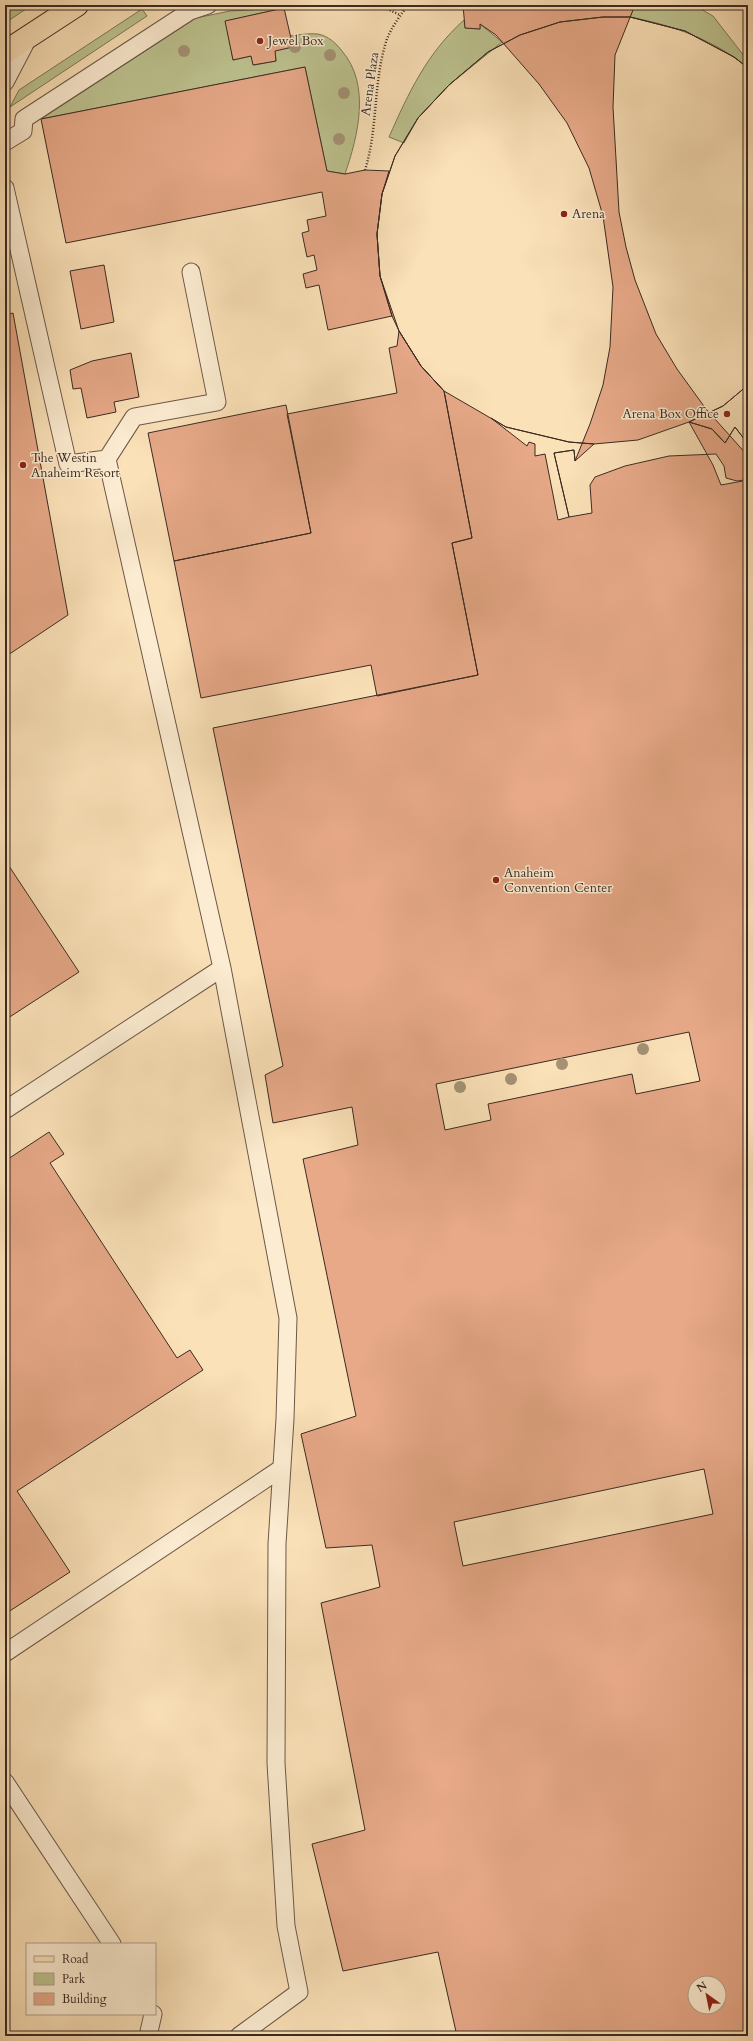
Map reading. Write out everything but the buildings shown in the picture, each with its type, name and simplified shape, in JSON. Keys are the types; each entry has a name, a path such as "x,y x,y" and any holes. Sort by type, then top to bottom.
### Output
{"main road":[{"path":"5,52 77,5"}],"lane":[{"path":"5,142 23,131 24,119 190,11 208,5"},
{"path":"5,82 29,36"},
{"path":"5,188 68,464 106,459"},
{"path":"191,272 217,402 134,417 106,459 222,968 288,1318 282,1468 277,1544 276,1763 286,1926 299,1992 238,2036"},
{"path":"5,1110 222,968"},
{"path":"5,1653 282,1468"},
{"path":"5,1782 111,1943"},
{"path":"148,2036 153,2015"}],"path":[{"path":"379,5 400,15"},
{"name":"Arena Plaza","path":"365,170 372,149 378,80 386,41 400,15 408,5"}],"green space":[{"path":"5,5 32,5 5,23"},
{"path":"635,5 694,5 713,16 748,61 748,68 722,49 692,35 662,24 630,17"},
{"path":"284,8 226,21 233,60 251,56 254,65 276,61 275,51 290,36 318,34 332,40 337,45 351,64 357,79 359,95 359,111 354,144 345,174 327,171 305,67 41,119 196,18 230,11"},
{"path":"142,9 147,16 10,107 19,90"},
{"path":"464,20 465,28 480,29 480,24 502,42 449,85 418,118 404,143 389,137 420,74 439,46"}],"place":[{"name":"Jewel Box","path":"260,41"},
{"name":"Arena","path":"564,214"},
{"name":"Arena Box Office","path":"727,414"},
{"name":"The Westin Anaheim Resort","path":"23,465"},
{"name":"Anaheim Convention Center","path":"496,880"}]}
